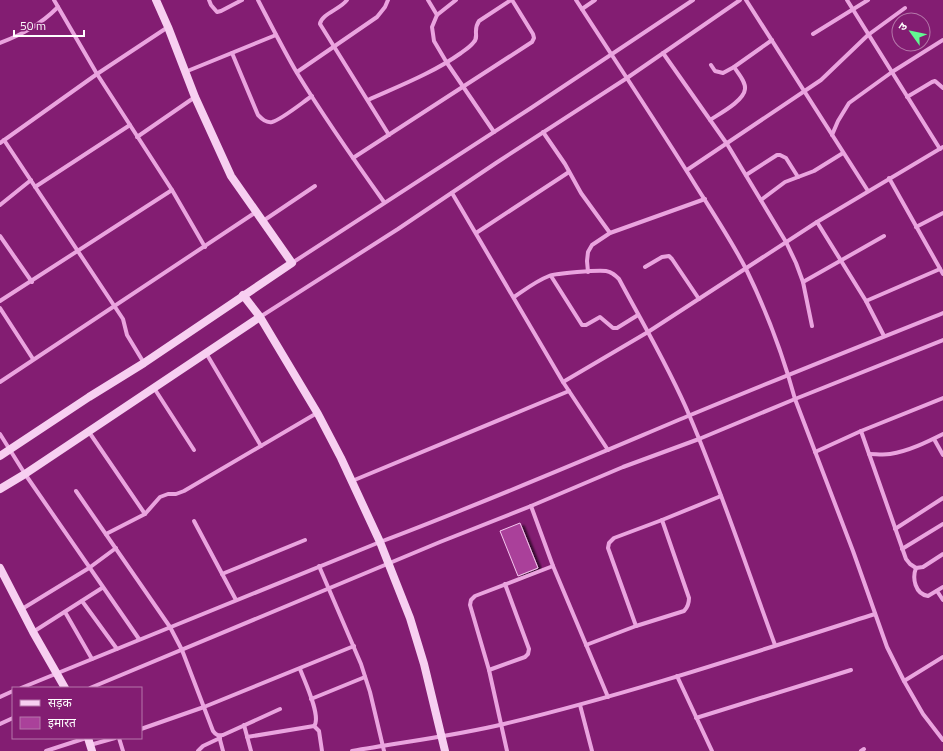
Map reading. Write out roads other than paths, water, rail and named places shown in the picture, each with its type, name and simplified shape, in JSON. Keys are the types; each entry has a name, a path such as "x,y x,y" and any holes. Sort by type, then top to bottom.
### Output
{"street":[{"path":"54,0 137,137 172,190 205,247"},
{"path":"156,0 195,96 230,176 292,263"},
{"path":"209,0 217,12 222,11 242,0"},
{"path":"258,0 297,72 353,158 384,202"},
{"path":"347,0 339,8 320,20 321,27 390,135"},
{"path":"297,72 377,17 385,7 388,0"},
{"path":"428,0 437,15"},
{"path":"456,0 437,15 432,27 434,41 447,63 494,132"},
{"path":"353,158 532,42 534,38 533,34 512,0 480,21 476,26 475,31 477,36 474,43 447,63 368,100"},
{"path":"576,0 686,170 746,269 771,328 795,399 887,647 923,714 943,740"},
{"path":"582,9 595,0"},
{"path":"0,456 693,0"},
{"path":"0,489 89,432 260,317 398,229 627,78 740,0"},
{"path":"746,0 868,191"},
{"path":"564,382 648,332 817,222 941,148 907,97 847,0"},
{"path":"813,34 868,0"},
{"path":"0,43 34,28 58,7"},
{"path":"686,170 805,92 834,69 868,35 905,8"},
{"path":"144,362 127,335 123,319 115,306 31,180 2,141 168,27"},
{"path":"185,72 276,35"},
{"path":"711,66 715,71 723,73 772,40"},
{"path":"832,135 840,116 848,103 892,72 943,40"},
{"path":"232,53 258,115 264,121 270,122 277,120 312,96"},
{"path":"663,53 727,144 786,242 803,282 812,326"},
{"path":"710,120 743,96 745,90 744,85 734,67"},
{"path":"907,97 935,81 943,88"},
{"path":"137,137 195,96"},
{"path":"35,187 130,125"},
{"path":"543,132 565,164 581,193 610,233"},
{"path":"761,200 785,182 814,171 843,153"},
{"path":"746,175 780,154 786,158 798,177"},
{"path":"476,233 569,172"},
{"path":"889,178 943,274"},
{"path":"0,205 31,180"},
{"path":"263,221 315,186"},
{"path":"0,301 32,282 78,250 172,190"},
{"path":"452,193 569,391 608,450"},
{"path":"588,272 586,261 588,252 592,245 610,233 704,199"},
{"path":"0,382 256,212"},
{"path":"916,227 943,213"},
{"path":"817,222 866,301 884,336"},
{"path":"0,236 32,282"},
{"path":"803,282 884,236"},
{"path":"645,267 662,257 669,256 699,299"},
{"path":"866,301 940,269"},
{"path":"514,297 537,281 551,276 606,271 619,279 648,332 699,439 775,645"},
{"path":"551,276 582,325 586,325 600,317 613,328 617,328 638,315"},
{"path":"243,295 260,317 317,413 341,458 380,542 410,618 424,664 445,751"},
{"path":"0,308 33,359"},
{"path":"23,687 319,566 440,520 788,375 943,313"},
{"path":"92,687 388,563 531,506 623,467 699,439 943,340"},
{"path":"206,353 261,446"},
{"path":"154,388 194,450"},
{"path":"351,482 569,391"},
{"path":"815,452 943,398"},
{"path":"106,534 145,514 160,497 184,491 317,413"},
{"path":"89,432 145,514"},
{"path":"860,432 906,559 916,568 923,567 943,554"},
{"path":"0,434 25,474 102,588 139,639"},
{"path":"869,454 896,453 934,439 943,434"},
{"path":"934,439 943,455"},
{"path":"76,491 170,627 182,650 213,731 219,737 223,751"},
{"path":"636,626 608,548 609,543 614,538 721,496"},
{"path":"895,529 943,498"},
{"path":"531,506 553,566 608,697"},
{"path":"586,644 684,611 688,607 689,602 662,520"},
{"path":"194,521 236,600"},
{"path":"902,548 943,524"},
{"path":"222,574 305,540"},
{"path":"21,610 89,568 116,548"},
{"path":"319,566 354,646 365,677 384,751"},
{"path":"507,751 489,670 470,606 472,600 476,596 553,566"},
{"path":"0,568 21,610 64,687"},
{"path":"916,568 913,575 914,581 919,591 923,595 928,596 943,587"},
{"path":"489,670 525,657 528,654 529,649 505,584"},
{"path":"33,632 102,588"},
{"path":"937,590 943,600"},
{"path":"82,601 117,649"},
{"path":"65,612 92,658"},
{"path":"352,751 502,725 580,705 875,614"},
{"path":"142,729 204,707 354,646"},
{"path":"904,681 943,657"},
{"path":"247,737 314,726 317,723 312,699 300,669"},
{"path":"696,718 851,670"},
{"path":"677,676 712,751"},
{"path":"312,699 365,677"},
{"path":"0,697 12,691"},
{"path":"580,705 592,751"},
{"path":"198,751 203,746 219,737 280,708"},
{"path":"0,724 12,718"},
{"path":"244,725 251,751"},
{"path":"314,726 319,731 322,751"},
{"path":"46,751 110,739"},
{"path":"119,739 123,751"}]}
